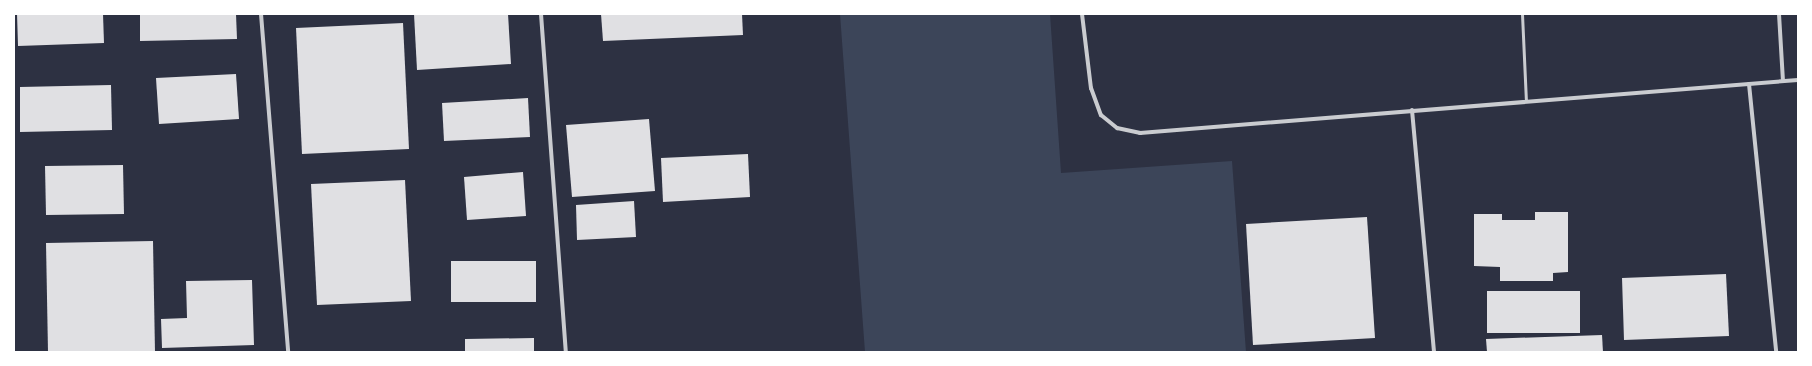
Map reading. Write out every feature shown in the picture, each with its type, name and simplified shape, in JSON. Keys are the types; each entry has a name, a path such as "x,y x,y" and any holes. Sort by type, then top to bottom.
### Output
{"street":[{"path":"261,14 288,352"},
{"path":"541,14 566,352"},
{"path":"1082,14 1091,88 1101,115 1117,128 1140,133 1798,80"},
{"path":"1779,14 1783,81"},
{"path":"1749,84 1776,352"},
{"path":"1412,110 1434,352"}],"lane":[{"path":"1522,14 1526,101"}],"shaded area":[{"path":"840,14 1050,14 1061,173 1232,161 1246,352 865,352"}],"building":[{"path":"17,14 103,14 104,43 18,46"},
{"path":"140,14 236,14 237,39 140,41"},
{"path":"414,14 508,14 511,64 417,70"},
{"path":"601,14 742,14 743,35 603,41"},
{"path":"403,23 409,149 302,154 296,28"},
{"path":"236,74 239,119 159,124 156,78"},
{"path":"111,85 112,130 20,132 20,87"},
{"path":"528,98 530,137 444,141 442,103"},
{"path":"649,119 655,191 572,197 566,125"},
{"path":"748,154 750,197 663,202 661,158"},
{"path":"123,165 124,214 46,215 45,166"},
{"path":"523,172 526,216 467,220 464,177"},
{"path":"405,180 411,301 317,305 311,184"},
{"path":"634,201 636,237 577,240 576,205"},
{"path":"1535,212 1568,212 1568,272 1553,273 1553,281 1500,281 1500,267 1474,266 1474,214 1502,214 1502,220 1535,220"},
{"path":"1367,217 1375,338 1253,345 1246,224"},
{"path":"153,241 155,352 48,352 46,243"},
{"path":"451,261 536,261 536,302 451,302"},
{"path":"1726,274 1729,336 1624,340 1622,278"},
{"path":"252,280 254,345 162,348 161,319 187,318 186,281"},
{"path":"1487,291 1580,291 1580,333 1487,333"},
{"path":"1602,335 1603,352 1487,352 1486,339"},
{"path":"534,338 534,352 465,352 465,339"}]}
